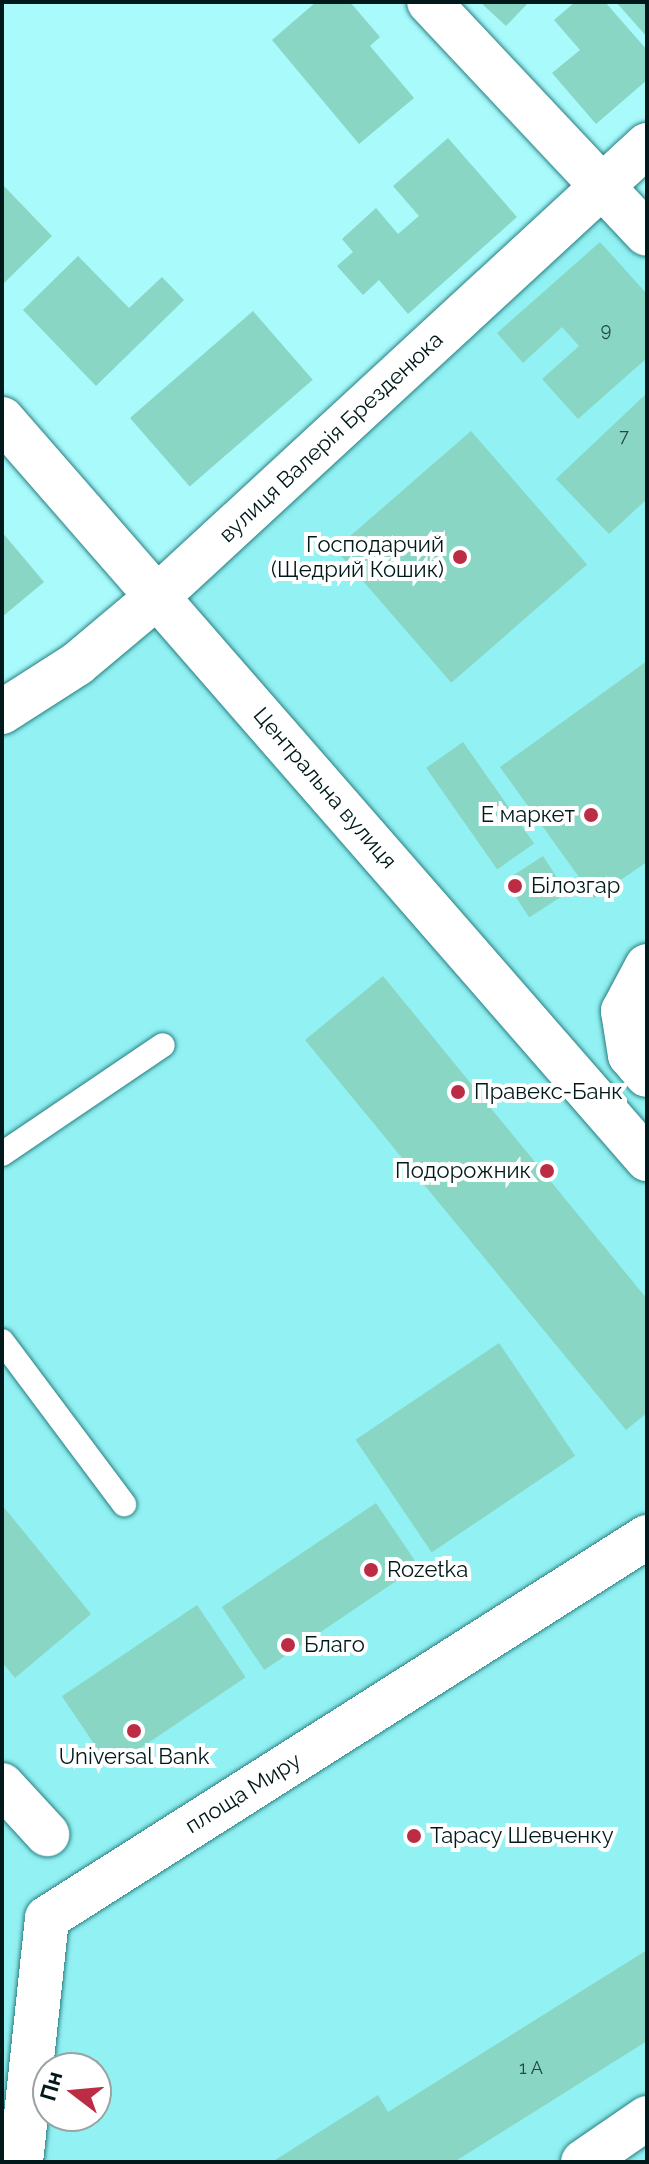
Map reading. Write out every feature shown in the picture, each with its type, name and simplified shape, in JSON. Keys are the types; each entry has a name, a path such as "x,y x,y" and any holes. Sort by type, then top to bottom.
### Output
{"street":[{"path":"429,2 647,234"},
{"name":"вулиця Валерія Брезденюка","path":"2,712 77,664 158,596 647,145"},
{"name":"Центральна вулиця","path":"2,419 647,1159"},
{"path":"647,966 623,1011 630,1055 647,1075"},
{"name":"площа Миру","path":"21,2162 47,1918 647,1537"},
{"path":"2,1785 47,1834"},
{"path":"583,2162 647,2118"}],"lane":[{"path":"2,1154 163,1045"},
{"path":"2,1341 124,1504"}],"shaded area":[{"path":"604,186 647,234 647,2162 2,2162 2,712"}],"building":[{"path":"316,2 350,2 380,37 370,46 414,98 359,144 272,40"},
{"path":"480,2 529,2 506,26"},
{"path":"575,2 605,2 647,50 647,80 596,124 552,73 580,50 554,20"},
{"path":"616,2 647,2 647,37"},
{"path":"448,138 517,217 408,314 379,280 363,295 337,266 353,252 342,239 376,208 398,234 419,216 393,186"},
{"path":"2,184 52,236 2,285"},
{"path":"600,242 647,294 647,358 578,419 542,379 579,346 562,327 523,363 497,333"},
{"path":"78,256 129,308 162,277 184,300 96,386 23,310"},
{"path":"253,311 313,380 190,487 130,418"},
{"path":"647,393 647,499 609,534 556,479"},
{"name":"Господарчий (Щедрий Кошик)","path":"471,431 587,565 451,683 335,549"},
{"path":"2,532 44,582 2,617"},
{"name":"E маркет","path":"647,661 647,862 594,898 500,767"},
{"path":"463,742 534,844 497,869 426,768"},
{"path":"543,856 567,893 529,917 505,881"},
{"path":"383,976 647,1299 647,1413 626,1430 305,1040"},
{"path":"499,1343 575,1456 432,1552 356,1440"},
{"path":"376,1503 418,1566 264,1670 222,1607"},
{"path":"2,1505 91,1614 15,1678 2,1662"},
{"path":"197,1605 246,1677 111,1768 62,1696"},
{"path":"647,1950 647,2041 454,2162 272,2162 378,2095 388,2112"}],"place":[{"name":"Господарчий (Щедрий Кошик)","path":"460,557"},
{"name":"E маркет","path":"591,815"},
{"name":"Білозгар","path":"515,886"},
{"name":"Правекс-Банк","path":"458,1092"},
{"name":"Подорожник","path":"547,1171"},
{"name":"Rozetka","path":"371,1570"},
{"name":"Благо","path":"288,1645"},
{"name":"Universal Bank","path":"134,1731"},
{"name":"Тарасу Шевченку","path":"414,1836"}]}
